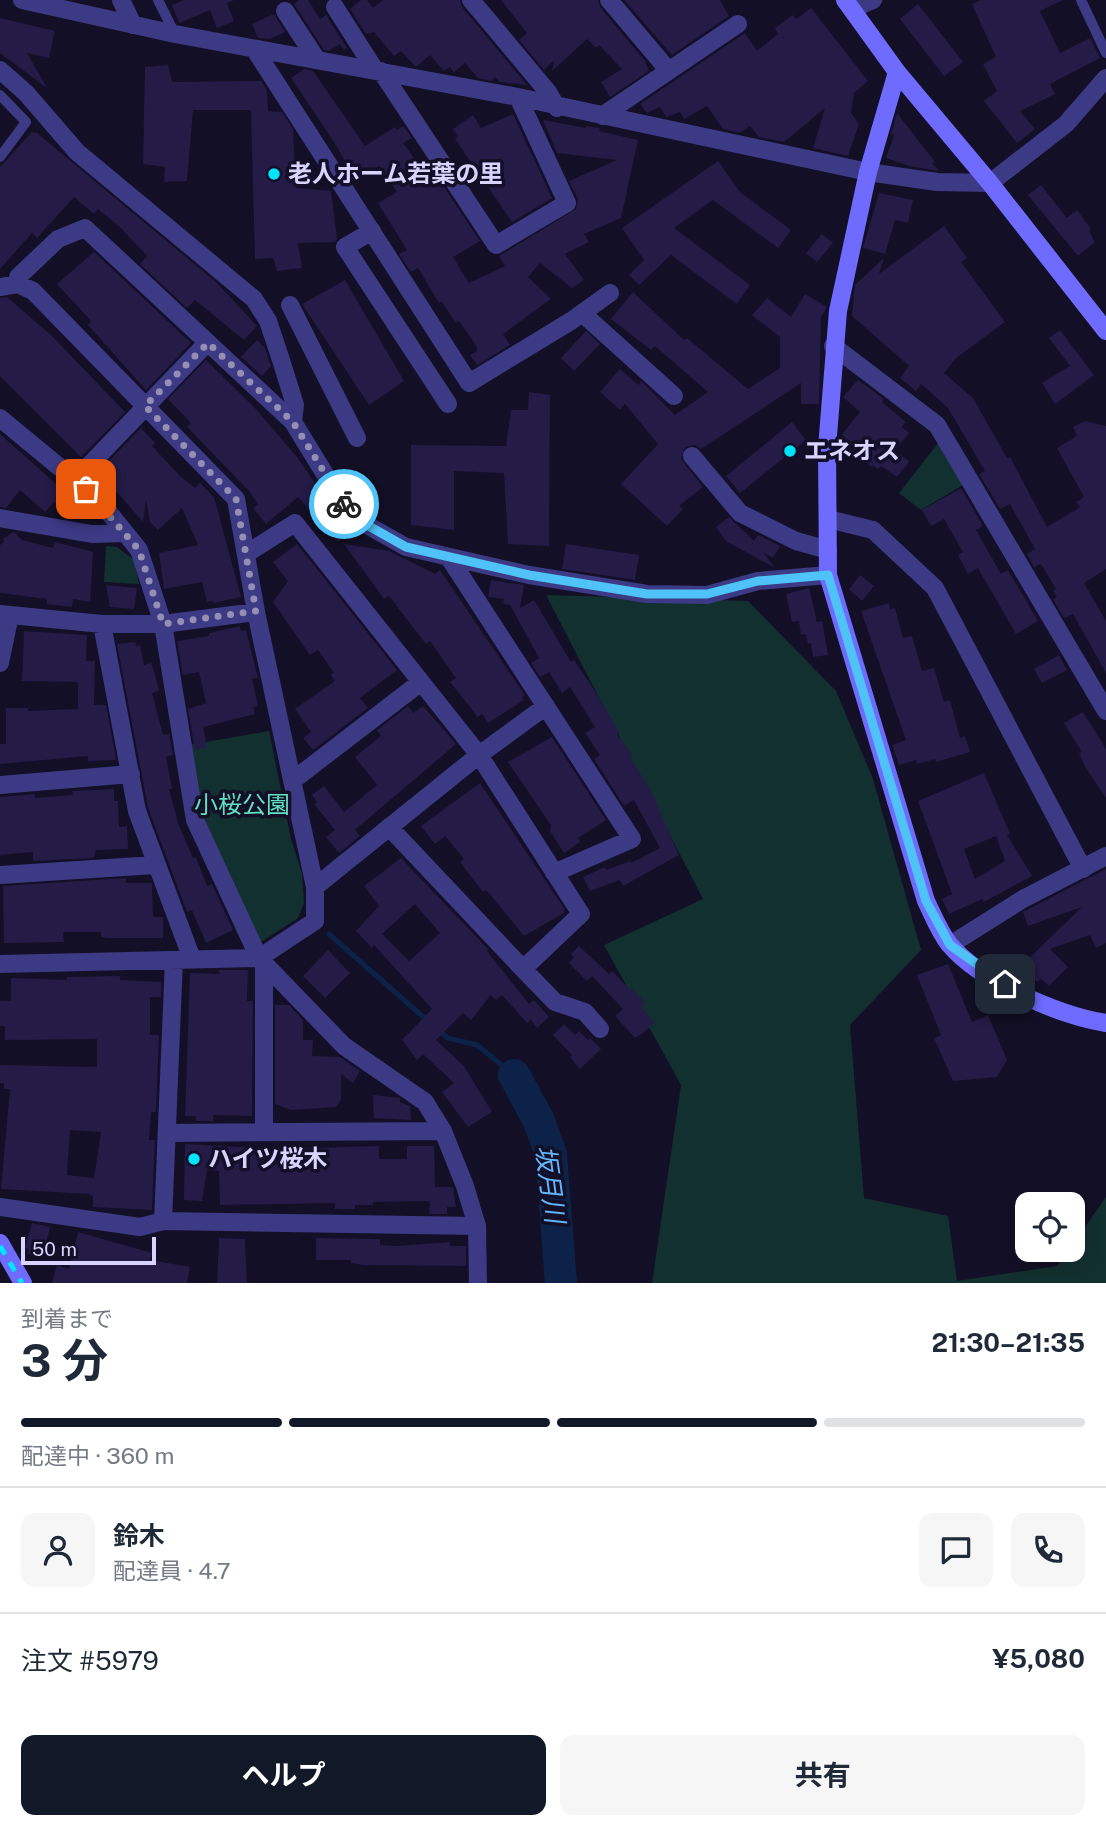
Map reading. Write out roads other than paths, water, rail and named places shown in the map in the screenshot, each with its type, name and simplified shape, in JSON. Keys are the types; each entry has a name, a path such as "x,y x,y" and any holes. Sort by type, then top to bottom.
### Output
{"street":[{"path":"22,0 256,50 518,97 557,108 868,172 937,182 990,183 1066,124 1106,78"},
{"path":"121,0 133,24"},
{"path":"471,0 548,92 557,108"},
{"path":"609,0 669,71"},
{"path":"873,0 849,5 897,72 990,183 1106,331"},
{"path":"335,7 496,246 567,202 518,97"},
{"path":"285,11 317,60"},
{"path":"603,116 738,24"},
{"path":"256,50 469,383 610,293"},
{"path":"0,70 26,93 77,152 254,299 268,321 281,360 295,405 293,422"},
{"path":"897,72 868,172 833,346 827,448 828,575 926,901 950,945 989,974 1053,1010 1106,1023"},
{"path":"9,286 58,239 85,228 293,422 342,502 367,525 406,547 450,559 647,594 707,594 758,581 828,575"},
{"path":"372,231 345,247 448,404"},
{"path":"0,964 262,960 315,921 314,887 256,611 236,499 33,291 9,286"},
{"path":"290,305 357,438"},
{"path":"582,313 674,396"},
{"path":"75,480 208,343"},
{"path":"833,346 937,425 1106,711"},
{"path":"0,418 98,499 139,550 163,624 195,820 262,960 344,1046 425,1102 443,1130 477,1226 478,1283"},
{"path":"692,456 740,513 796,541 828,550"},
{"path":"0,517 92,534 125,533"},
{"path":"828,519 873,530 935,588 1083,869"},
{"path":"246,554 295,523 479,755 581,914 523,969"},
{"path":"450,559 632,839 554,873"},
{"path":"0,663 5,615 102,624 163,624 256,611"},
{"path":"102,624 137,811 183,960 167,1133 163,1221"},
{"path":"292,781 421,682"},
{"path":"314,887 479,755 547,706"},
{"path":"0,785 131,774"},
{"path":"389,827 555,1002 585,1012 600,1029"},
{"path":"950,945 1023,899 1106,856"},
{"path":"0,875 155,865"},
{"path":"262,960 264,1132"},
{"path":"167,1133 443,1130"},
{"path":"1,1204 140,1227 163,1221 477,1226"},
{"path":"0,1243 23,1283"}],"lane":[{"path":"158,0 175,34"},
{"path":"1080,0 1106,53"},
{"path":"0,95 26,122 0,157"}],"waterway":[{"name":"坂月川","path":"329,934 429,1022"},
{"name":"坂月川","path":"439,1031 448,1038 477,1045 514,1075"},
{"name":"坂月川","path":"514,1075 538,1119 551,1154 561,1283"}],"railway":[{"path":"0,1246 22,1283"}],"place":[{"name":"老人ホーム若葉の里","path":"274,174"},
{"name":"エネオス","path":"790,451"},
{"name":"ハイツ桜木","path":"194,1159"}],"park label":[{"name":"小桜公園","path":"242,805"}]}
